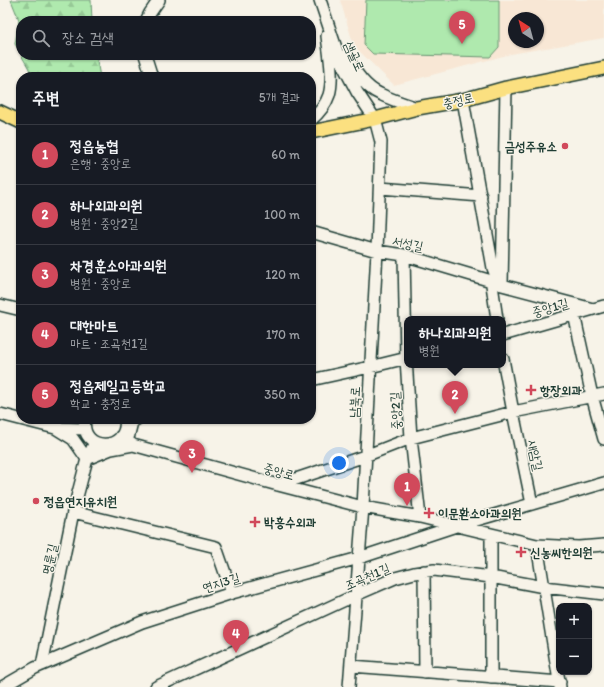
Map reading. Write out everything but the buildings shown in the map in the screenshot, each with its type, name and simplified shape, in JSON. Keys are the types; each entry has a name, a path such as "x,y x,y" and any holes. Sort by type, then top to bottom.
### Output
{"main road":[{"name":"충정로","path":"316,131 376,119 417,108 463,100 506,88 604,68"},
{"path":"0,112 16,120"}],"street":[{"path":"148,16 159,0"},
{"name":"샘골로","path":"320,0 335,46 348,76 376,119"},
{"path":"326,17 352,66 365,83 378,94 417,108"},
{"path":"316,116 326,103 331,80 326,17"},
{"path":"147,60 150,72"},
{"path":"500,283 506,88"},
{"path":"463,100 494,268 500,283"},
{"name":"남북로","path":"349,687 360,558 380,188 381,142 376,119"},
{"path":"380,188 481,196"},
{"name":"서성길","path":"316,233 377,251 404,255 488,280 599,308"},
{"name":"중앙2길","path":"404,255 406,316"},
{"path":"496,316 492,285 500,283"},
{"path":"0,305 16,309"},
{"name":"중앙1길","path":"506,334 599,308"},
{"path":"574,314 592,396 604,439"},
{"path":"316,379 404,359"},
{"name":"중앙2길","path":"408,368 411,438"},
{"path":"505,368 513,412"},
{"name":"중앙2길","path":"278,485 365,456 411,438 513,412 604,394"},
{"name":"새암길","path":"513,412 532,504"},
{"path":"0,414 16,418"},
{"path":"39,424 55,428 74,439 87,459 111,449 133,445"},
{"path":"55,428 62,424"},
{"path":"55,428 85,424 86,433 90,438 103,445 110,444 118,440 123,434 125,424"},
{"path":"132,424 129,434 133,445"},
{"path":"121,436 133,445"},
{"path":"411,438 420,517"},
{"name":"명륜길","path":"42,665 73,512 87,459 95,442"},
{"name":"중앙로","path":"133,445 363,507 420,517 537,545 579,547 604,545"},
{"path":"456,526 604,483"},
{"path":"73,512 216,547 232,593"},
{"name":"연지3길","path":"2,687 42,665 142,622 232,593 360,558 456,526"},
{"path":"491,535 491,677"},
{"path":"350,666 491,677 560,685 537,545"},
{"name":"조곡천1길","path":"156,687 356,595 395,578 414,573 434,570 491,577 544,587 604,594"},
{"path":"424,571 425,672"}],"shaded area":[{"path":"340,0 604,0 604,38 511,54 394,85 354,46"}],"green space":[{"path":"11,0 91,0 92,16 17,16"},
{"path":"366,0 499,0 499,47 490,57 373,54 364,45"},
{"path":"24,60 97,60 99,72 30,72"}],"place":[{"name":"정읍제일고등학교","path":"462,44"},
{"name":"금성주유소","path":"565,146"},
{"name":"항장외과","path":"531,390"},
{"name":"하나외과의원","path":"455,414"},
{"name":"차경훈소아과의원","path":"192,473"},
{"name":"정읍연지유치원","path":"36,501"},
{"name":"정읍농협","path":"407,506"},
{"name":"이문환소아과의원","path":"429,513"},
{"name":"박흥수외과","path":"255,522"},
{"name":"신농씨한의원","path":"521,552"},
{"name":"대한마트","path":"236,653"}]}
